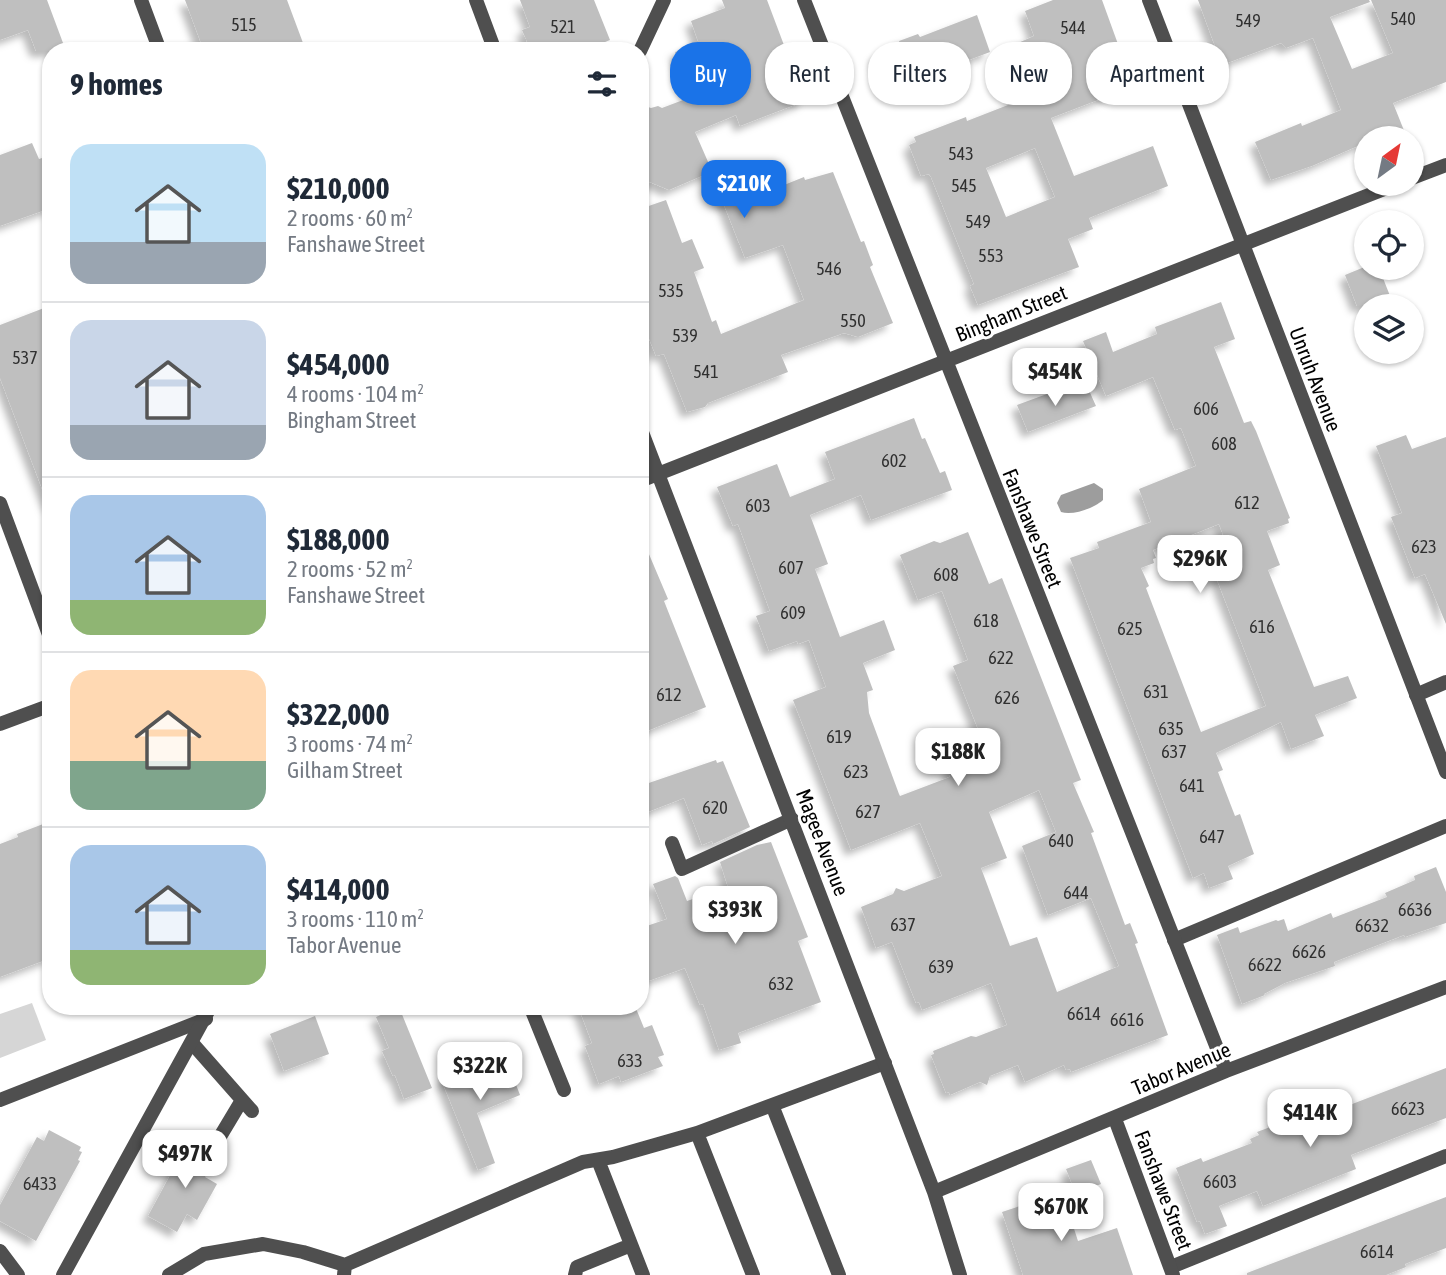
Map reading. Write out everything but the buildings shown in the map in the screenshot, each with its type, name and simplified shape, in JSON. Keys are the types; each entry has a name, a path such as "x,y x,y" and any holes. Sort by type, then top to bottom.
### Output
{"street":[{"path":"141,0 157,42"},
{"path":"476,0 492,42"},
{"path":"644,42 664,0"},
{"name":"Fanshawe Street","path":"804,0 944,362 1226,1071"},
{"name":"Unruh Avenue","path":"1149,0 1446,772"},
{"path":"1424,173 1446,165"},
{"name":"Bingham Street","path":"649,478 1366,196"},
{"name":"Magee Avenue","path":"649,449 934,1192 960,1275"},
{"path":"0,503 42,616"},
{"path":"1416,695 1446,682"},
{"path":"0,724 42,708"},
{"path":"672,843 682,869 792,820"},
{"path":"1174,940 1446,826"},
{"name":"Tabor Avenue","path":"934,1192 1226,1071 1446,987"},
{"path":"0,1100 197,1015"},
{"path":"63,1275 192,1043 204,1015"},
{"path":"534,1015 564,1090"},
{"path":"192,1043 247,1105 215,1145"},
{"path":"169,1275 204,1254 263,1244 303,1252 345,1270 583,1162 697,1133 885,1063"},
{"path":"772,1105 839,1275"},
{"name":"Fanshawe Street","path":"1115,1119 1172,1271"},
{"path":"697,1133 753,1275"},
{"path":"1172,1271 1446,1156"},
{"path":"598,1160 643,1275"},
{"path":"575,1275 577,1267 631,1244"},
{"path":"0,1251 18,1275"}],"shaded area":[{"path":"1094,483 1103,489 1103,500 1083,510 1061,512 1057,503 1061,495"},
{"path":"32,1003 46,1040 0,1058 0,1014"}]}
